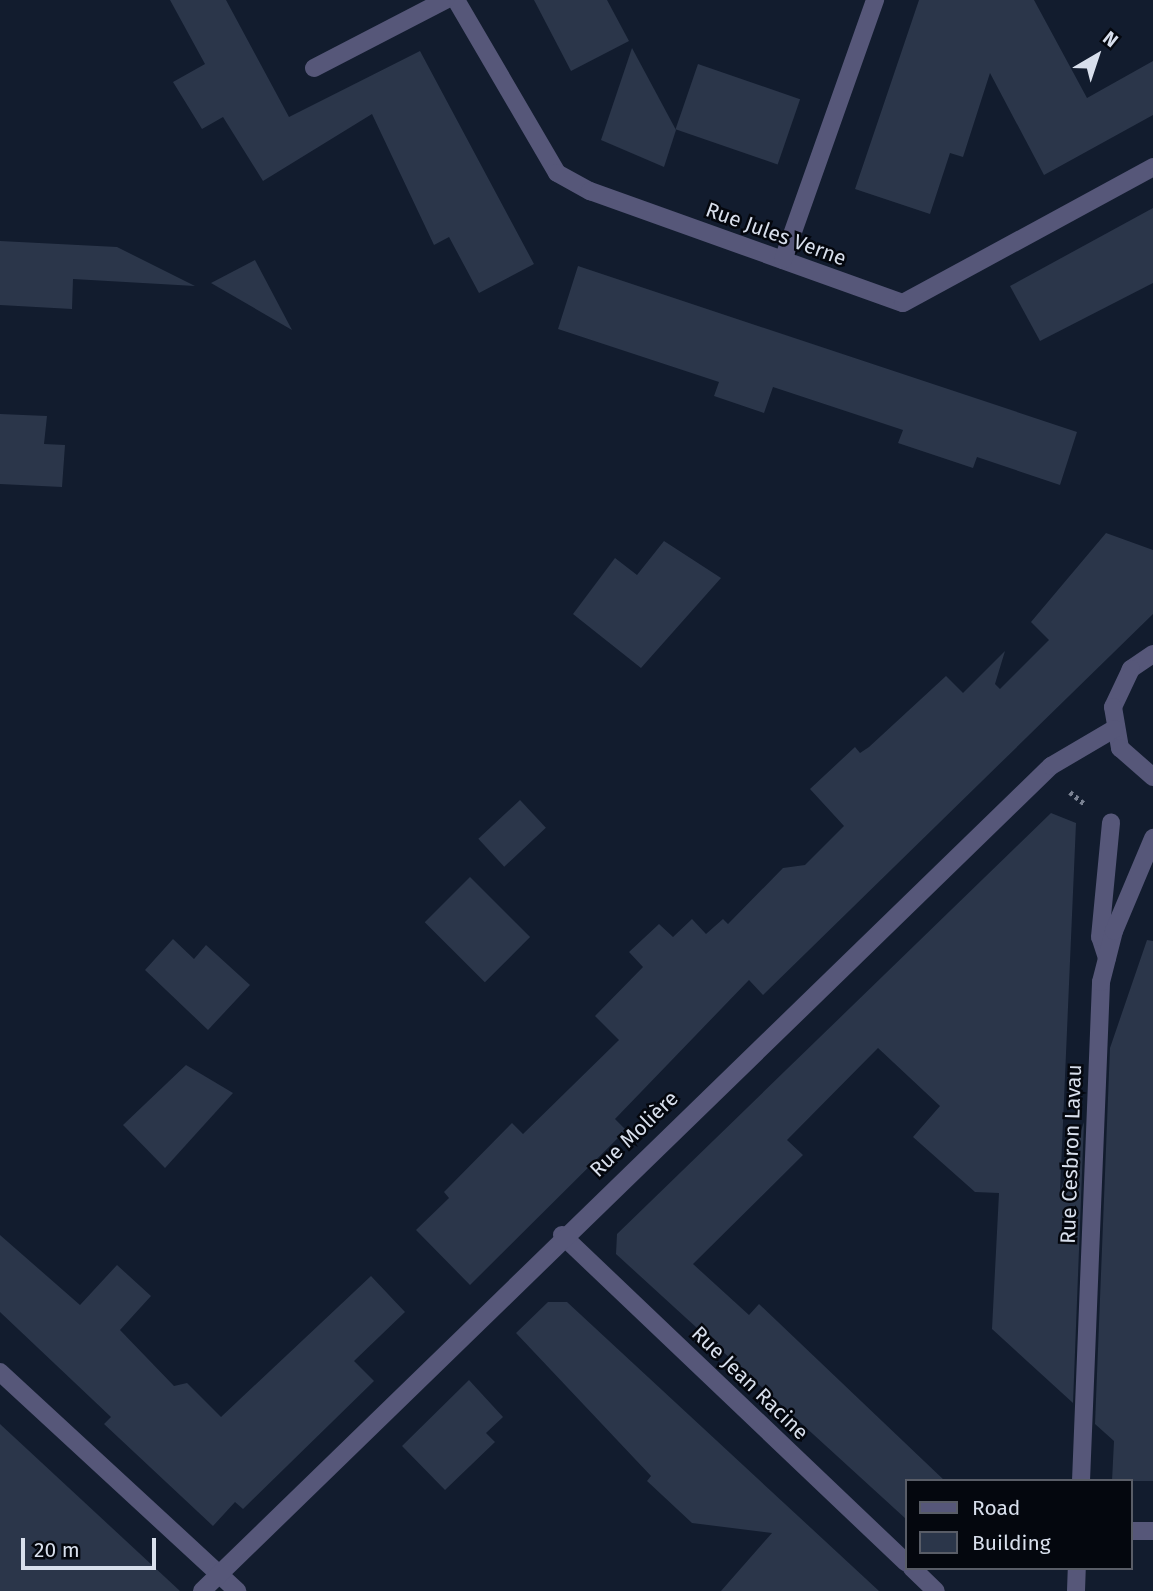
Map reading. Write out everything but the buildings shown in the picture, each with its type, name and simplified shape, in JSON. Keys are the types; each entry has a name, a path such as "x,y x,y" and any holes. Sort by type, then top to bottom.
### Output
{"street":[{"path":"314,68 445,0"},
{"name":"Rue Jules Verne","path":"456,0 557,173 590,191 903,303 1153,167"},
{"path":"783,260 875,0"},
{"path":"1153,654 1119,687 1114,729 1133,764 1153,777"},
{"name":"Rue Molière","path":"202,1591 562,1236 1051,766 1114,729"},
{"path":"1107,958 1100,937 1111,823"},
{"name":"Rue Cesbron Lavau","path":"1081,1479 1107,958 1153,838"},
{"name":"Rue Jean Racine","path":"562,1236 904,1561"},
{"path":"0,1372 237,1591"},
{"path":"1132,1531 1153,1531"},
{"path":"914,1570 936,1591"},
{"path":"1076,1591 1077,1570"}]}
